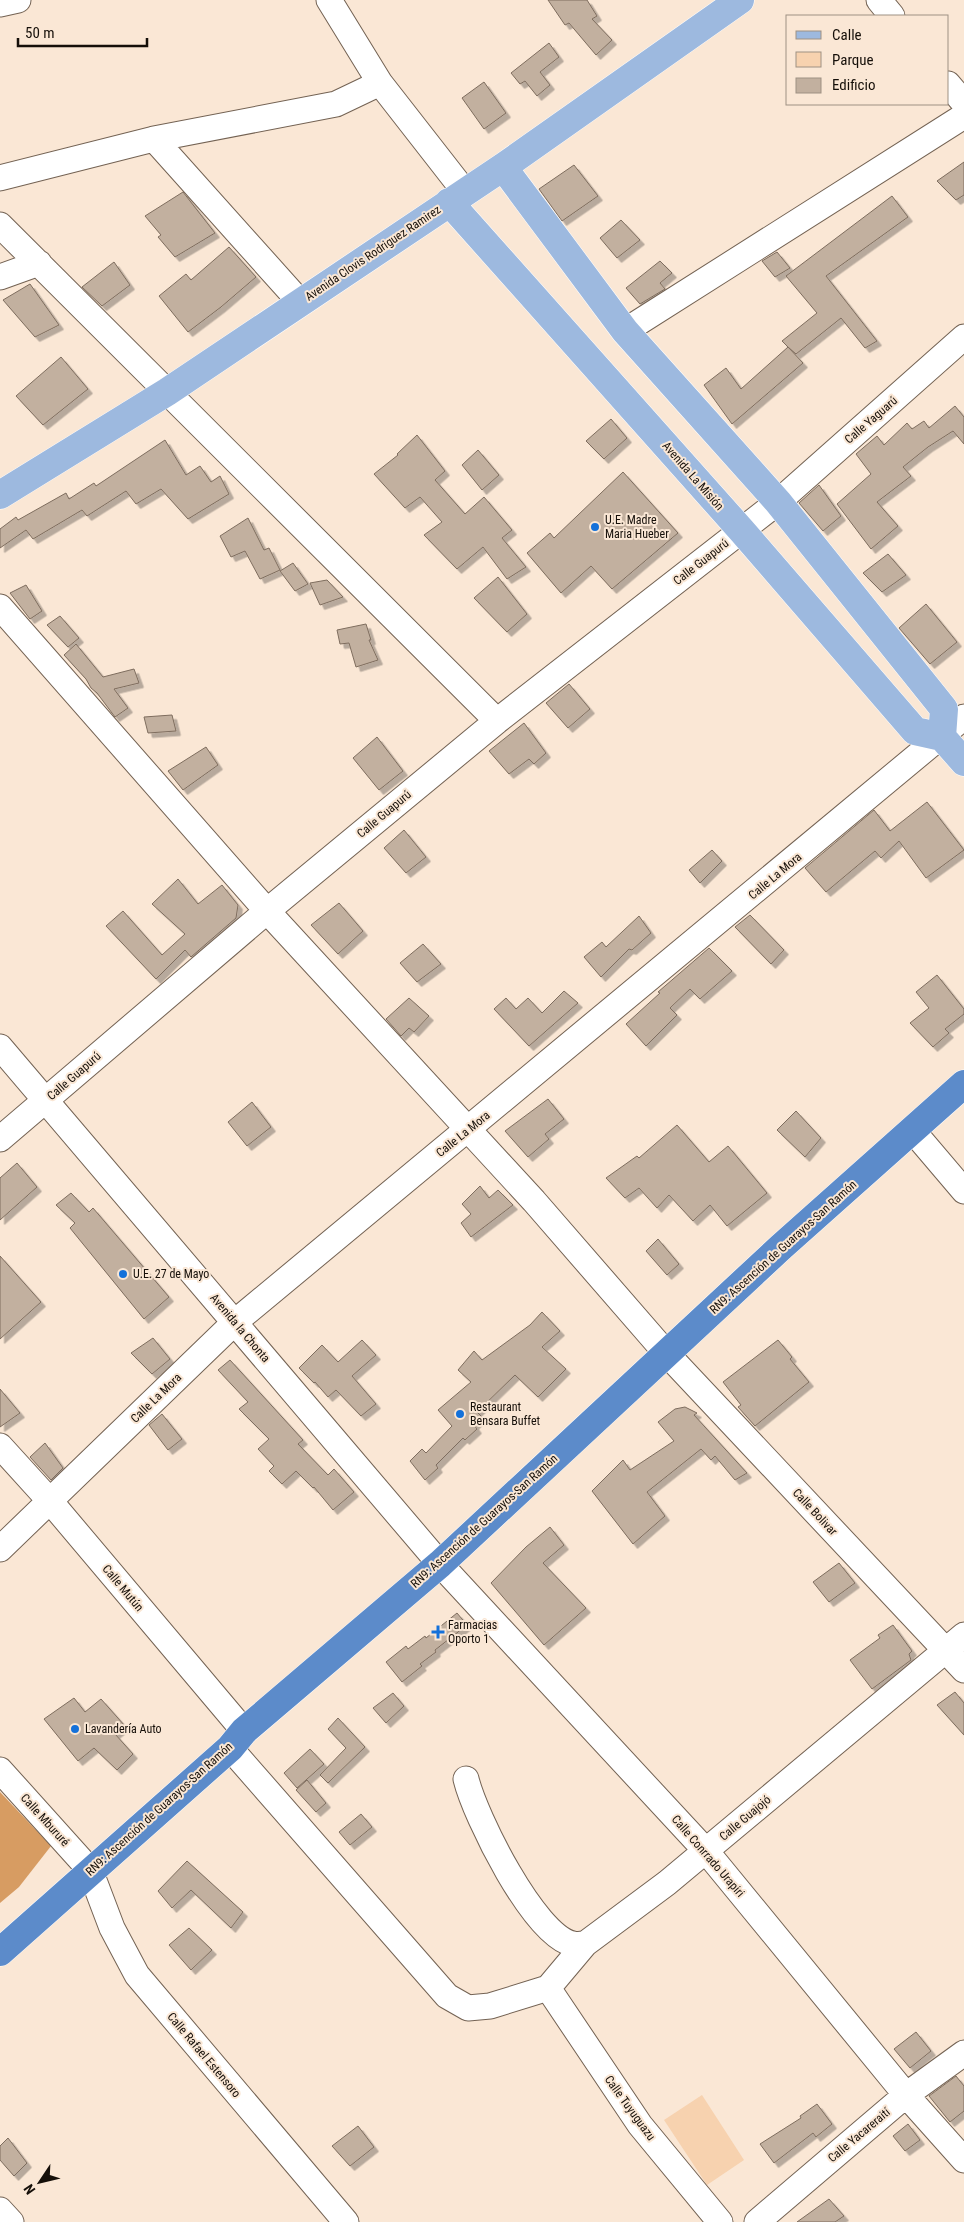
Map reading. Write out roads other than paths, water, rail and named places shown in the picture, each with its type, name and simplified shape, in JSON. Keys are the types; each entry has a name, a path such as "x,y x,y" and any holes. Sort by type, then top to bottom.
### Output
{"highway":[{"name":"RN9: Ascención de Guarayos-San Ramón","path":"0,1952 237,1739 440,1564 781,1247 964,1084"}],"main road":[{"name":"Avenida Clovis Rodriguez Ramirez","path":"0,495 167,392 503,167 740,0"},
{"path":"503,167 625,331 778,502 944,709 942,737 964,762"},
{"name":"Avenida La Misión","path":"457,197 915,731 942,737"}],"street":[{"path":"0,4 18,0"},
{"path":"329,0 380,83 457,197"},
{"path":"879,0 891,15"},
{"path":"0,178 154,139 336,104 380,83"},
{"path":"949,85 964,103"},
{"path":"625,331 964,116"},
{"path":"154,139 300,302"},
{"path":"0,225 497,721"},
{"path":"0,277 39,263"},
{"name":"Calle Yaguarú","path":"778,502 964,338"},
{"name":"Calle Guapurú","path":"0,1139 267,911 497,721 778,502"},
{"name":"Calle Bolivar","path":"0,607 267,911 534,1201 666,1353 955,1642 964,1670"},
{"name":"Calle La Mora","path":"0,1549 235,1322 964,717"},
{"name":"Avenida la Chonta","path":"0,1047 440,1564"},
{"path":"913,1131 964,1191"},
{"name":"Calle Mutún","path":"0,1446 50,1501 237,1739 448,1996 468,2008 490,2006 548,1988"},
{"name":"Calle Conrrado Urapiri","path":"440,1564 706,1851 906,2095 964,2160"},
{"name":"Calle Guajojó","path":"548,1988 584,1944 667,1883 955,1642"},
{"name":"Calle Mbururé","path":"0,1770 90,1870"},
{"path":"466,1779 471,1798 484,1829 499,1857 534,1910 556,1935 572,1944 584,1944"},
{"name":"Calle Rafael Estensoro","path":"90,1870 112,1928 136,1975 346,2222"},
{"name":"Calle Tuyuguazu","path":"548,1988 640,2125 720,2222"},
{"name":"Calle Yacareraití","path":"757,2222 906,2095 964,2053"},
{"path":"0,2210 11,2222"}],"place":[{"name":"U.E. Madre Maria Hueber","path":"595,527"},
{"name":"U.E. 27 de Mayo","path":"123,1274"},
{"name":"Restaurant Bensara Buffet","path":"460,1414"},
{"name":"Farmacias Oporto 1","path":"438,1632"},
{"name":"Lavandería Auto","path":"75,1729"}]}
